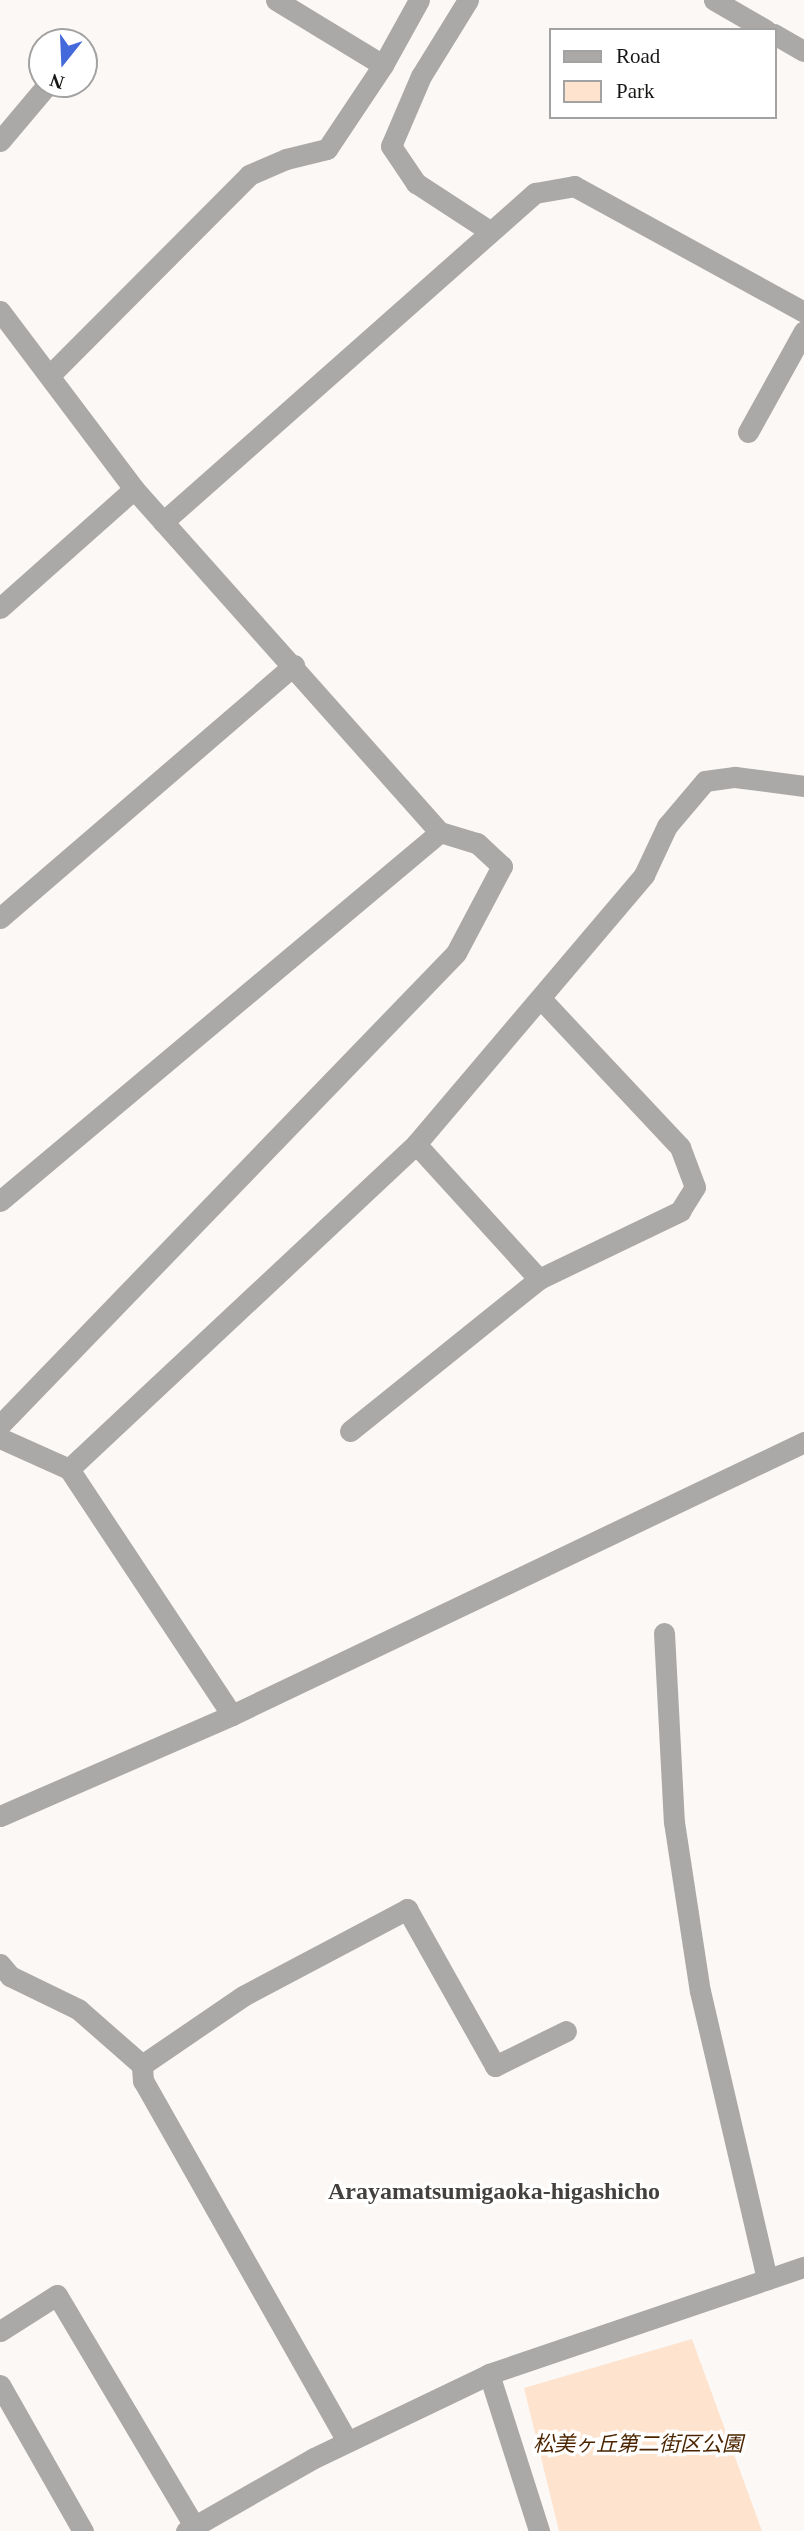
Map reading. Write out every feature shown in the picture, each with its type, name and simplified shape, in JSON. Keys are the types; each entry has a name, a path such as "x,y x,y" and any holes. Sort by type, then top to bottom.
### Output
{"street":[{"path":"276,0 383,65"},
{"path":"51,375 249,175 286,159 327,149 383,65 419,0"},
{"path":"468,0 421,76 391,146 416,184 488,230"},
{"path":"714,0 763,28"},
{"path":"776,35 804,51"},
{"path":"0,141 36,98"},
{"path":"163,522 488,230 535,193 574,186 804,312"},
{"path":"0,311 51,375 134,489 295,665 440,832 477,842 502,866 456,953 5,1410"},
{"path":"748,432 804,331"},
{"path":"0,608 134,489"},
{"path":"0,918 295,665"},
{"path":"69,1469 416,1144 644,875 667,826 705,781 736,777 804,786"},
{"path":"0,1202 440,832"},
{"path":"350,1431 539,1279 680,1211 695,1187 680,1147 540,998"},
{"path":"416,1144 539,1279"},
{"path":"0,1438 69,1469 232,1715"},
{"path":"0,1815 232,1715 804,1442"},
{"path":"664,1633 674,1822 700,1991 767,2278"},
{"path":"142,2065 243,1996 407,1909 495,2066 566,2031"},
{"path":"0,1964 10,1976 78,2009 142,2065 143,2081 347,2441"},
{"path":"0,2331 57,2295 190,2529 347,2441 489,2374 804,2267"},
{"path":"489,2374 539,2531"},
{"path":"0,2385 83,2531"}],"green space":[{"name":"松美ヶ丘第二街区公園","path":"692,2339 762,2531 559,2531 524,2388"}],"district":[{"name":"Arayamatsumigaoka-higashicho","path":"494,2192"}]}
